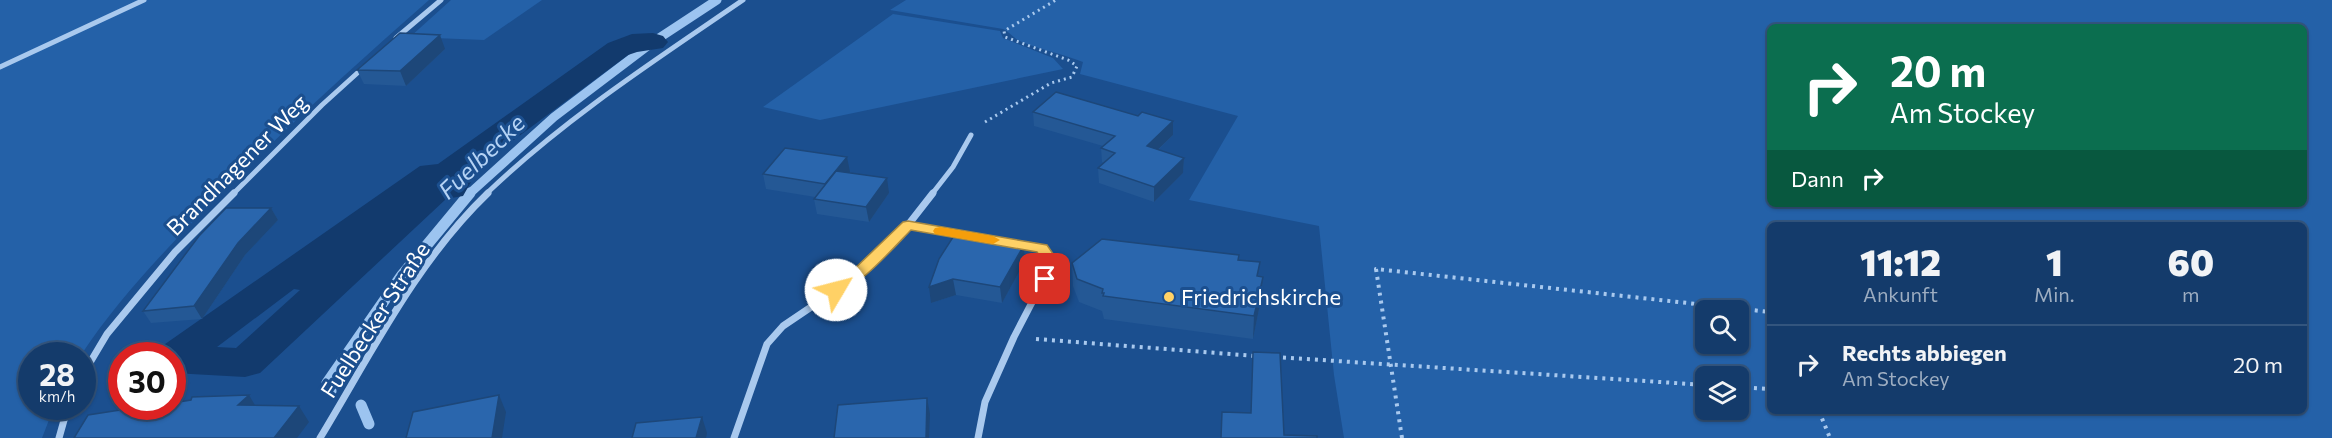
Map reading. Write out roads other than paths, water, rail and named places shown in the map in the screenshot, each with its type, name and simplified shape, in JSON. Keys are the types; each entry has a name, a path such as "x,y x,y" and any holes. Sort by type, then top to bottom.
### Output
{"street":[{"path":"0,67 144,0"},
{"path":"389,45 441,0"},
{"name":"Fuelbecker Straße","path":"320,438 421,271 470,210 525,157 577,115 743,0"},
{"name":"Brandhagener Weg","path":"96,352 106,334 175,252 321,105 372,60"},
{"path":"734,438 767,344 783,326 854,278 908,225 953,167 971,135"},
{"path":"908,225 1042,249 1052,264 1014,337 985,402 978,438"},
{"path":"59,438 64,420"}],"waterway":[{"name":"Fuelbecke","path":"470,193 554,117 653,42 717,0"},
{"path":"444,175 618,49 632,43 653,42"},
{"path":"287,276 432,173 444,175"},
{"path":"332,282 438,188 451,189 458,175 444,175"},
{"name":"Fuelbecke","path":"331,391 327,383 402,275 470,193"},
{"path":"287,276 332,282"},
{"path":"287,276 173,359 245,363 332,282"},
{"name":"Fuelbecke","path":"361,405 369,424"}],"place":[{"name":"Friedrichskirche","path":"1169,297"}]}
